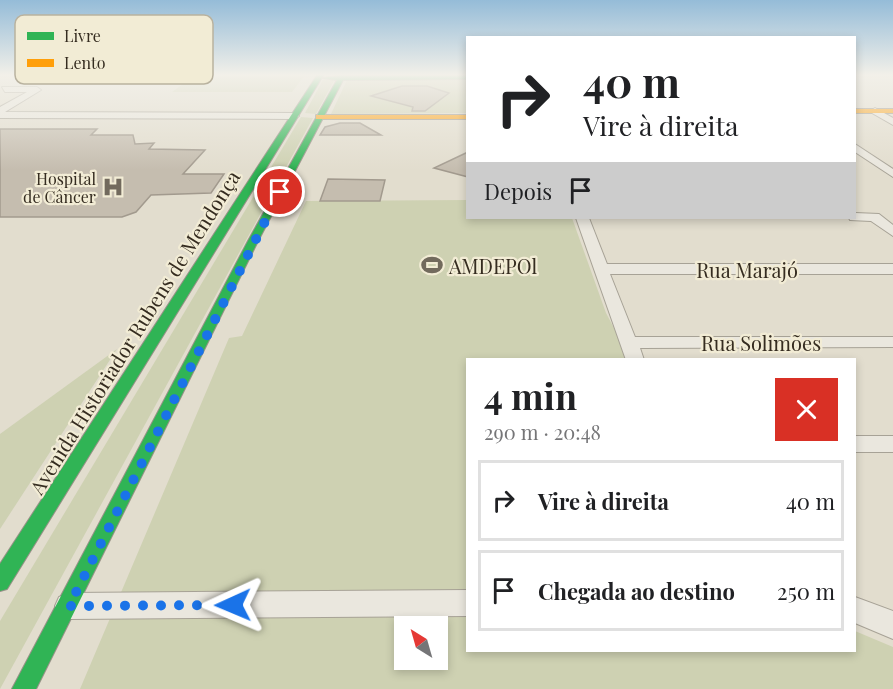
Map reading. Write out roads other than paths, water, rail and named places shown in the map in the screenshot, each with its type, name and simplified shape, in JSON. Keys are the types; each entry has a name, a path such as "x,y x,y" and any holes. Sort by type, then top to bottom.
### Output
{"main road":[{"name":"Avenida Historiador Rubens de Mendonça","path":"0,582 231,212 300,106"},
{"path":"24,689 69,606 325,106"},
{"path":"856,111 893,111"},
{"path":"319,117 466,117"}],"street":[{"path":"875,111 893,122"},
{"path":"0,113 294,116"},
{"path":"856,148 893,174"},
{"path":"856,217 874,217 893,232"},
{"path":"582,219 632,351"},
{"name":"Rua Marajó","path":"601,269 886,269"},
{"path":"886,269 893,284"},
{"name":"Rua Solimões","path":"632,351 893,342"},
{"path":"856,444 893,444"},
{"path":"69,606 466,603"},
{"path":"856,610 893,625"}],"place":[{"name":"Hospital de Câncer","path":"113,187"},
{"name":"AMDEPOl","path":"432,265"}]}
